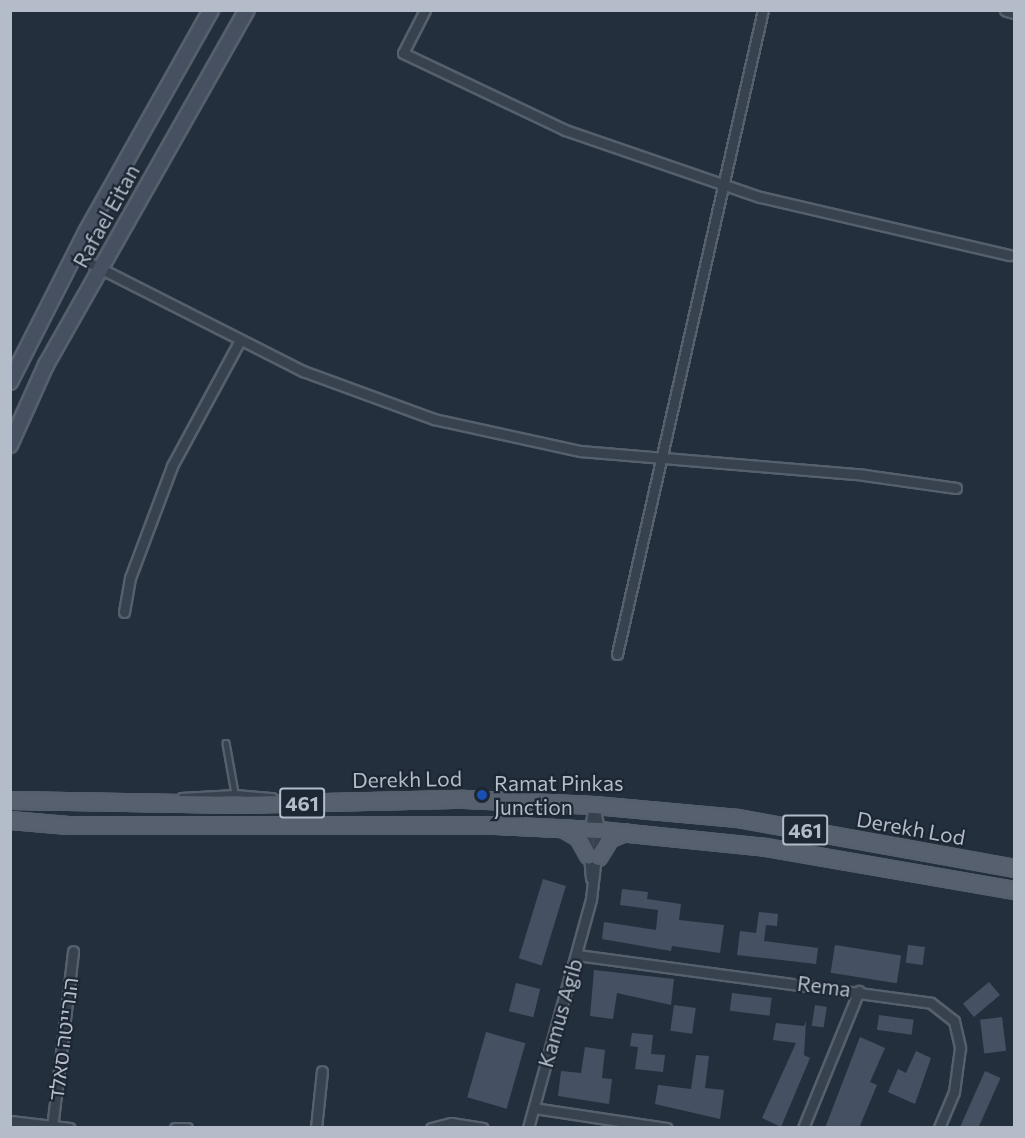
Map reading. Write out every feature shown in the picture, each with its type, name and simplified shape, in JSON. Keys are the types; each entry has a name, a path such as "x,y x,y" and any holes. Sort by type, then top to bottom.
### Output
{"main road":[{"name":"Rafael Eitan","path":"10,382 74,255 211,10"},
{"name":"Rafael Eitan","path":"10,445 46,365 247,10"},
{"name":"Derekh Lod","path":"10,800 140,804 464,799 594,804 737,818 1014,868"},
{"name":"Derekh Lod","path":"10,820 68,825 594,829 765,847 1014,890"},
{"path":"561,828 578,837 593,856 610,838 625,832"}],"street":[{"path":"425,10 403,52 565,130 723,186 1009,255"},
{"path":"617,654 763,10"},
{"path":"1007,10 1014,12"},
{"path":"74,255 239,342 338,387 434,419 551,446 660,459 864,475 956,488"},
{"path":"124,612 130,578 172,466 239,342"},
{"name":"Kamus Agib","path":"528,1128 591,899 594,804"},
{"name":"הנרייטה סאלד","path":"52,1126 73,951"},
{"name":"Rema","path":"577,956 859,991 931,1003 954,1021 960,1048 954,1092 939,1128"},
{"path":"803,1128 859,991"},
{"path":"316,1128 322,1071"},
{"path":"534,1108 666,1128"},
{"path":"10,1121 70,1128"},
{"path":"431,1128 465,1123 483,1128"},
{"path":"175,1128 187,1128"}],"lane":[{"path":"226,743 235,793"},
{"path":"140,804 235,793 305,802"}],"building":[{"path":"543,879 566,886 542,965 519,958"},
{"path":"622,889 648,892 647,899 681,904 679,920 724,925 720,953 672,946 671,951 602,939 604,922 656,930 658,910 620,905"},
{"path":"759,912 778,914 777,926 766,925 764,941 818,948 816,964 737,955 740,931 756,933"},
{"path":"835,945 901,955 897,983 831,973"},
{"path":"908,945 925,947 923,965 906,963"},
{"path":"594,970 674,979 671,1005 617,993 613,1019 590,1016"},
{"path":"989,982 1000,995 974,1017 963,1004"},
{"path":"516,983 540,989 533,1017 509,1011"},
{"path":"732,993 772,998 770,1016 730,1011"},
{"path":"674,1005 696,1008 692,1034 670,1031"},
{"path":"815,1005 827,1007 824,1028 812,1026"},
{"path":"879,1015 914,1020 912,1035 877,1030"},
{"path":"1002,1017 1006,1051 984,1053 980,1020"},
{"path":"806,1021 804,1055 810,1058 781,1127 762,1118 796,1043 773,1040 776,1023 804,1026"},
{"path":"486,1032 525,1043 507,1109 467,1097"},
{"path":"632,1033 653,1035 651,1054 665,1055 663,1072 635,1069 638,1047 630,1046"},
{"path":"860,1037 885,1048 870,1082 877,1085 859,1128 825,1128"},
{"path":"585,1047 605,1050 602,1078 612,1079 609,1104 558,1096 561,1071 581,1073"},
{"path":"916,1051 931,1058 915,1104 888,1092 898,1069 906,1073"},
{"path":"696,1055 709,1056 705,1088 724,1090 720,1119 655,1104 658,1085 691,1089"},
{"path":"985,1071 1001,1078 978,1128 960,1128"}],"place":[{"name":"Ramat Pinkas Junction","path":"482,795"}]}
